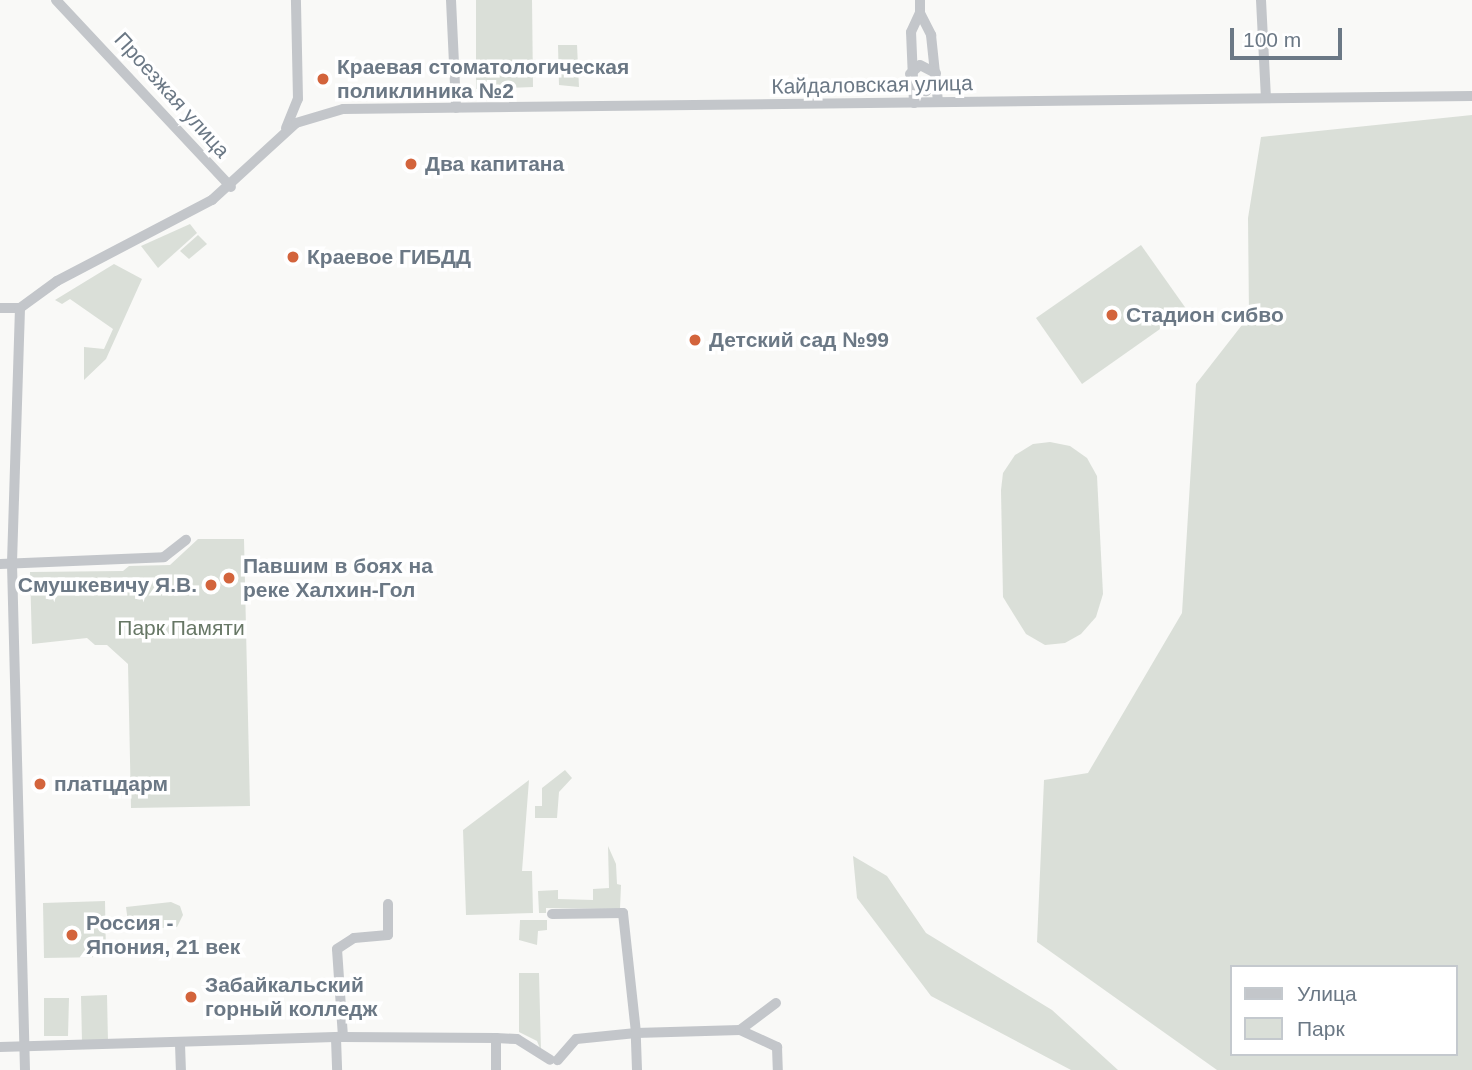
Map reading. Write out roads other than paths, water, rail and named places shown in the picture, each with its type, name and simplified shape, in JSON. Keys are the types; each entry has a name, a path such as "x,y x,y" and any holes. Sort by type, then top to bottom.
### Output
{"street":[{"name":"Проезжая улица","path":"56,0 231,187"},
{"path":"0,309 20,308 57,281 231,187 280,138 298,99 296,0"},
{"path":"451,0 456,108"},
{"path":"914,103 910,79 911,32 920,13 920,0"},
{"path":"1261,0 1266,98"},
{"path":"920,13 931,35 938,102"},
{"path":"910,79 920,65 937,78"},
{"path":"910,79 921,92 937,78"},
{"name":"Кайдаловская улица","path":"280,138 307,117 343,109 1472,96"},
{"path":"20,308 12,564 25,1070"},
{"path":"0,564 164,557 186,540"},
{"path":"337,1070 337,949 354,938 388,935 387,904"},
{"path":"552,914 623,913 636,1033 637,1070"},
{"path":"740,1030 776,1003"},
{"path":"0,1047 339,1038 496,1038 517,1039 554,1060 569,1052 576,1039 636,1033 740,1030 777,1047 778,1070"},
{"path":"496,1038 496,1070"},
{"path":"180,1044 181,1070"}],"place":[{"name":"Краевая стоматологическая поликлиника №2","path":"323,79"},
{"name":"Два капитана","path":"411,164"},
{"name":"Краевое ГИБДД","path":"293,257"},
{"name":"Стадион сибво","path":"1112,315"},
{"name":"Детский сад №99","path":"695,340"},
{"name":"Павшим в боях на реке Халхин-Гол","path":"229,578"},
{"name":"Смушкевичу Я.В.","path":"211,585"},
{"name":"платцдарм","path":"40,784"},
{"name":"Россия - Япония, 21 век","path":"72,935"},
{"name":"Забайкальский горный колледж","path":"191,997"}],"park label":[{"name":"Парк Памяти","path":"181,628"}]}
